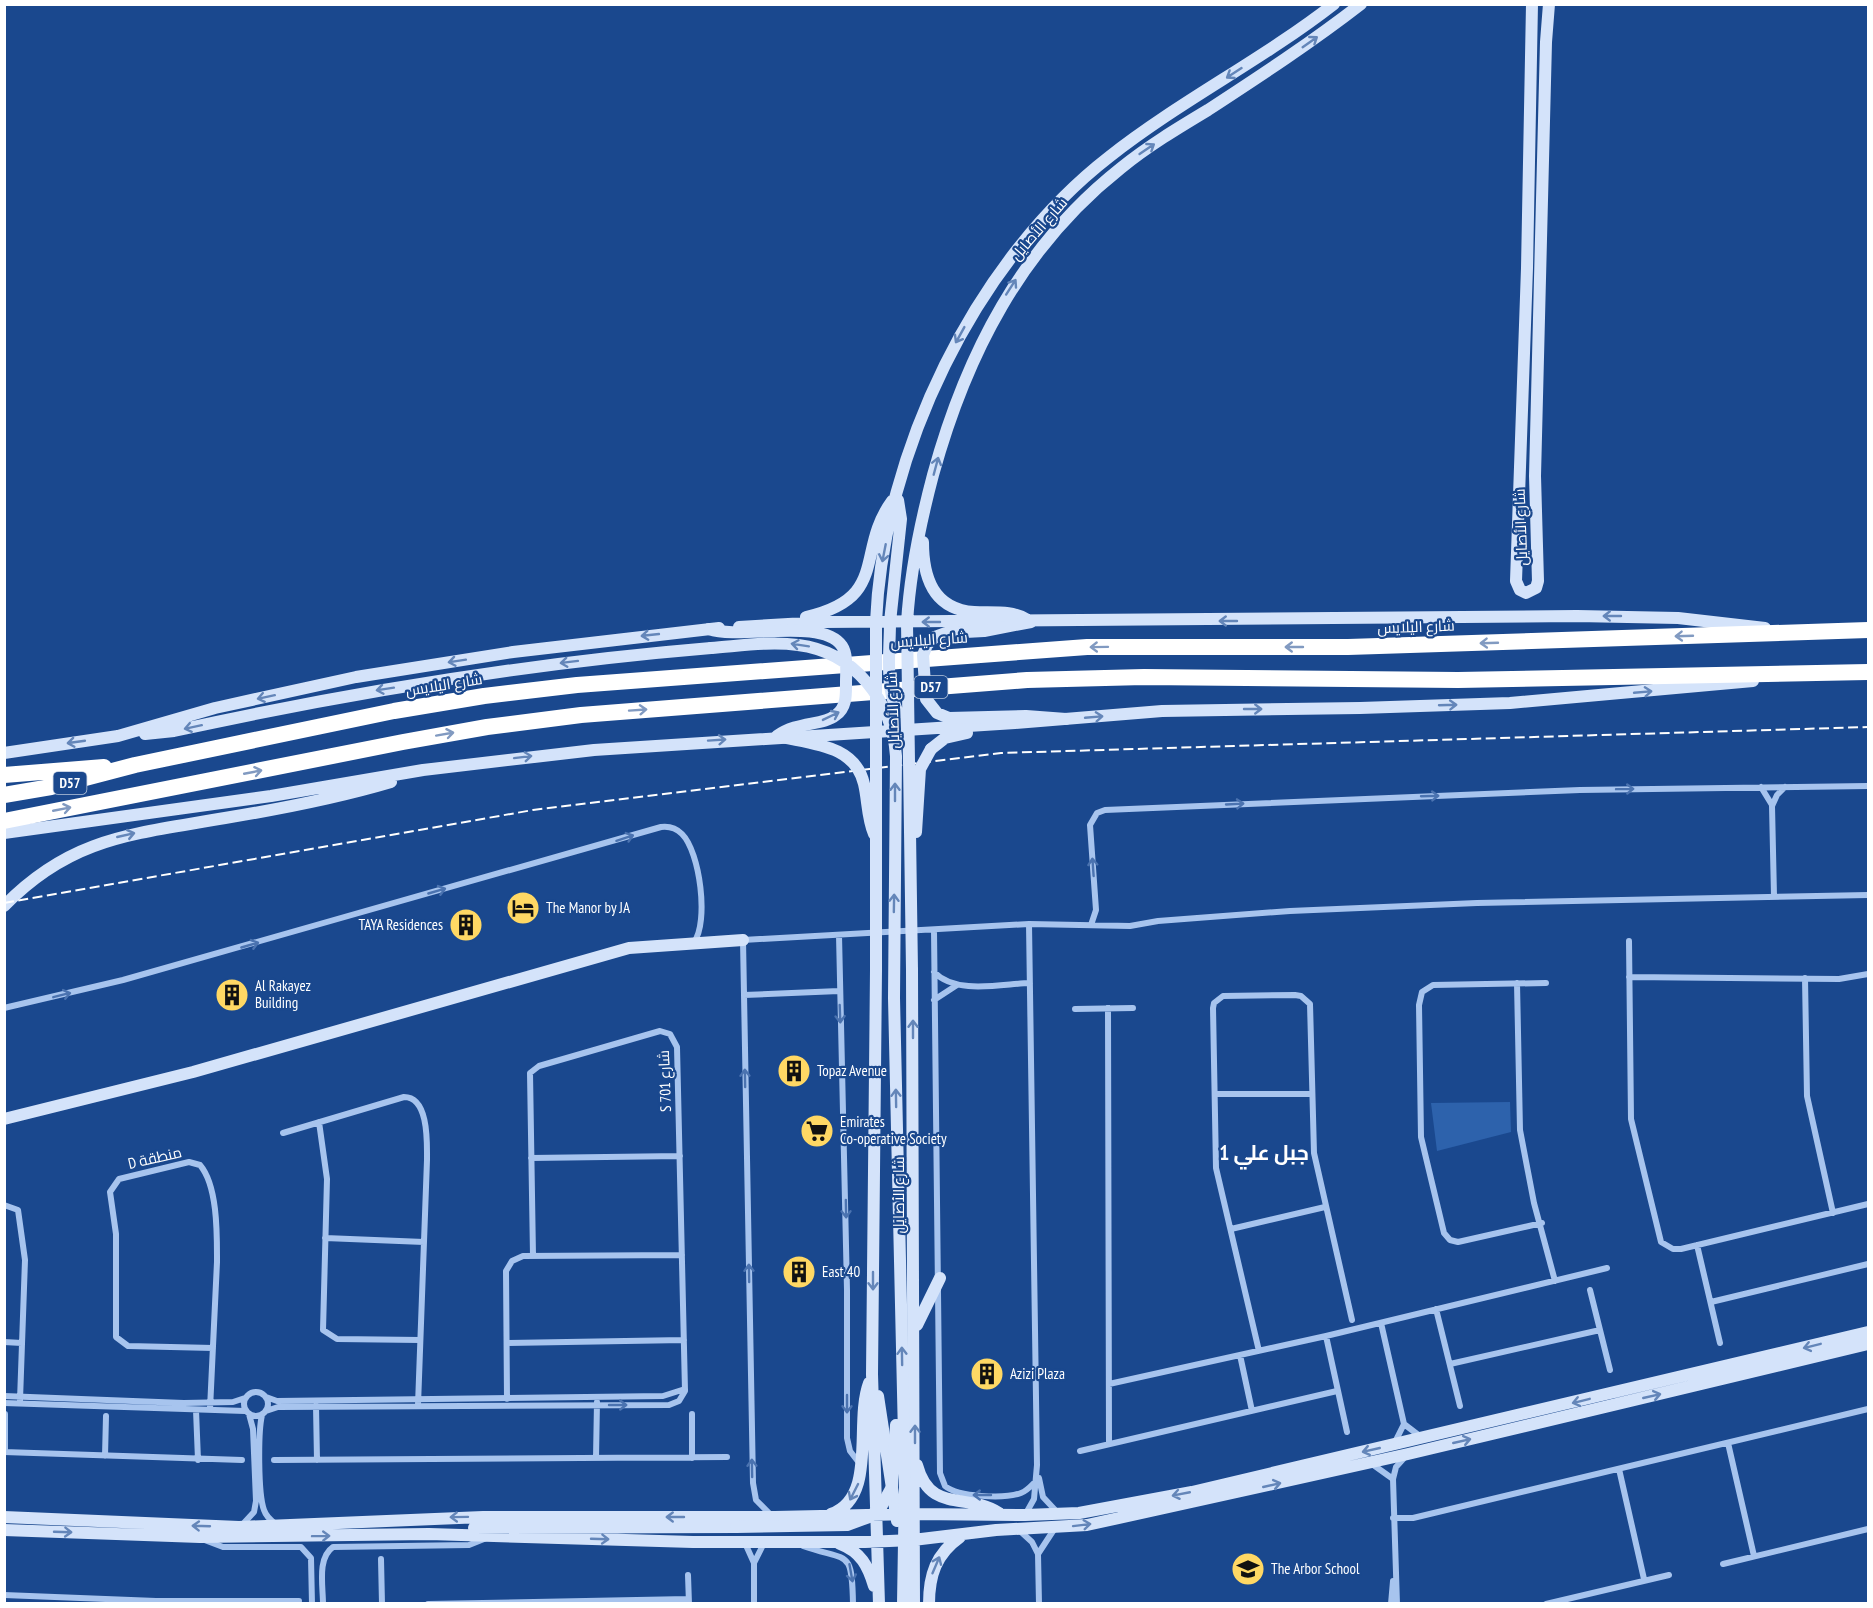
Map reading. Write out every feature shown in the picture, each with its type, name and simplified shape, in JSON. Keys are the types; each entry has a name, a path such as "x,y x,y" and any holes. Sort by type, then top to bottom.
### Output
{"highway":[{"name":"شارع اليلايس","path":"4,795 51,787 135,765 394,711 484,696 577,685 1087,647 1348,647 1869,630"},
{"name":"D57","path":"4,821 403,742 487,727 581,715 1027,680 1144,677 1458,680 1869,672"},
{"path":"4,775 135,765"}],"main road":[{"name":"شارع الأصايل","path":"879,1602 872,1374 877,840 876,622 880,575 897,496 917,434 945,364 979,302 1026,236 1065,195 1122,147 1334,4"},
{"name":"شارع الأصايل","path":"914,1604 915,1329 907,623 912,571 921,523 944,438 968,371 1010,289 1041,247 1079,205 1129,162 1299,50 1361,4"},
{"name":"شارع الأصايل","path":"1532,4 1527,279 1516,580 1517,587 1526,592 1536,588 1538,581 1535,476 1546,42 1550,4"},
{"path":"897,496 901,519 890,622 890,693 899,716 909,729"},
{"path":"771,624 829,611 854,594 868,574 883,516 897,496"},
{"path":"921,523 924,571 929,583 941,599 964,610 1011,613 1031,622"},
{"path":"4,753 132,732 215,708 356,677 513,652 771,624 1618,616 1701,620 1796,632"},
{"path":"1031,622 992,630 946,633 935,637 927,645 923,655 926,699 937,713 949,718 1026,716 1066,719"},
{"path":"709,629 732,634 810,632 828,636 842,646 845,654 846,691 843,708 830,719 797,725 777,736"},
{"path":"132,732 174,731 463,676 599,658 788,644 820,650 841,660 860,674 875,692 890,723 896,756 894,998 902,1380 903,1604"},
{"path":"4,833 271,796 423,770 524,756 777,736 1015,723 1195,710 1510,703 1717,685 1796,673"},
{"path":"911,847 918,822 920,769 931,748 951,735 994,730 1015,723"},
{"path":"777,736 834,749 852,762 863,781 868,814 877,840"},
{"path":"4,906 48,869 78,852 110,839 244,815 378,786 423,770"},
{"path":"4,1119 194,1072 629,948 743,940"},
{"path":"915,1329 940,1278"},
{"path":"4,1517 239,1527 426,1518 1061,1514 1116,1507 1192,1492 1869,1332"},
{"path":"4,1530 200,1537 429,1534 791,1542 913,1540 1017,1529 1088,1525 1408,1454 1869,1344"},
{"path":"828,1516 843,1508 854,1496 858,1486 861,1465 862,1413 872,1374"},
{"path":"872,1374 884,1424 894,1514 901,1528 913,1540"},
{"path":"429,1534 443,1529 502,1527 736,1527 847,1525 862,1521 875,1513 885,1501 894,1479 897,1408 902,1380"},
{"path":"915,1458 924,1483 932,1492 952,1501 987,1507 1002,1515"},
{"path":"929,1604 934,1565 951,1543 961,1536"},
{"path":"830,1541 849,1548 860,1556 869,1570 879,1602"}],"street":[{"path":"1091,925 1096,910 1090,825 1097,813 1105,810 1580,790 1869,786"},
{"path":"1761,787 1772,806"},
{"path":"1774,896 1772,806 1777,795 1785,787"},
{"path":"4,1008 146,974 661,827 676,829 684,836 694,860 702,909 700,931 693,943"},
{"path":"775,1517 761,1507 753,1489 743,940 1029,924 1130,926 1191,918 1349,908 1774,896 1869,896"},
{"path":"1025,1515 1034,1499 1037,1465 1029,924"},
{"path":"934,930 940,1278 940,1473 943,1483 957,1494 1014,1495 1024,1492 1036,1481"},
{"path":"839,935 838,991 845,1165 847,1438 850,1451 861,1465"},
{"path":"1629,941 1631,1119 1661,1242 1672,1249 1697,1245 1869,1204"},
{"path":"934,972 942,980 958,985 1030,983"},
{"path":"1629,977 1839,979 1869,974"},
{"path":"1805,978 1807,1096 1833,1213"},
{"path":"1517,983 1519,1123 1534,1203 1542,1223 1555,1281"},
{"path":"1542,1223 1458,1242 1450,1240 1444,1233 1421,1137 1419,1005 1422,993 1433,985 1546,983"},
{"path":"934,1000 958,985"},
{"path":"744,996 838,991"},
{"path":"1259,1351 1216,1168 1214,1003 1222,996 1295,995 1306,999 1311,1011 1314,1153 1353,1320"},
{"path":"1108,1008 1109,1443"},
{"path":"1075,1009 1133,1008"},
{"name":"S 701 شارع","path":"533,1256 529,1078 533,1070 660,1031 670,1034 677,1044 685,1389"},
{"path":"1215,1095 1312,1094"},
{"path":"283,1132 404,1097 416,1101 423,1119 427,1146 418,1402"},
{"path":"319,1122 327,1171 322,1324 327,1334 337,1339 420,1340"},
{"path":"531,1158 680,1156"},
{"name":"D منطقة","path":"210,1406 213,1348 216,1220 203,1169 196,1163 189,1162 119,1179 112,1185 110,1192 116,1234 114,1330 117,1340 128,1346 213,1348"},
{"path":"4,1205 18,1210 24,1237 20,1400"},
{"path":"1231,1229 1325,1207"},
{"path":"325,1238 424,1242"},
{"path":"1697,1245 1720,1343"},
{"path":"507,1401 506,1272 517,1257 682,1255"},
{"path":"1711,1302 1869,1264"},
{"path":"1109,1384 1326,1336 1607,1269"},
{"path":"1590,1290 1610,1370"},
{"path":"1436,1309 1460,1406"},
{"path":"1381,1323 1404,1424 1423,1438"},
{"path":"1450,1364 1600,1330"},
{"path":"1326,1336 1347,1432"},
{"path":"507,1343 684,1340"},
{"path":"4,1342 22,1343"},
{"path":"1240,1355 1252,1411"},
{"path":"507,1401 597,1405 674,1404 683,1397 685,1389"},
{"path":"4,1396 20,1400 196,1410 237,1402 255,1392 277,1401 418,1402 667,1396 685,1389"},
{"path":"1080,1451 1337,1391"},
{"path":"266,1397 260,1429 262,1505 268,1518 279,1526"},
{"path":"596,1458 597,1397"},
{"path":"239,1527 254,1512 256,1501 254,1429 247,1413 245,1398"},
{"path":"4,1403 20,1400 210,1406 247,1413 264,1413 278,1407 418,1402"},
{"path":"316,1406 317,1460"},
{"path":"1393,1518 1413,1518 1869,1409"},
{"path":"196,1410 198,1460"},
{"path":"5,1414 5,1452 242,1460"},
{"path":"692,1414 692,1458"},
{"path":"105,1456 106,1416"},
{"path":"1392,1445 1404,1424"},
{"path":"1728,1443 1754,1556"},
{"path":"1397,1604 1394,1574 1393,1479 1396,1467 1408,1454"},
{"path":"274,1460 727,1458"},
{"path":"1370,1462 1393,1479"},
{"path":"1037,1465 1043,1497 1052,1509 1061,1514"},
{"path":"1619,1469 1644,1579"},
{"path":"1038,1554 1056,1528"},
{"path":"1017,1529 1032,1542 1038,1554 1039,1604"},
{"path":"1723,1563 1869,1529"},
{"path":"323,1604 323,1558 333,1547 473,1545 490,1536"},
{"path":"200,1537 223,1547 301,1547 311,1558 312,1604"},
{"path":"744,1542 754,1563 754,1604"},
{"path":"754,1563 765,1542"},
{"path":"791,1542 845,1558 852,1569 853,1604"},
{"path":"381,1559 382,1604"},
{"path":"1391,1604 1394,1574"},
{"path":"428,1604 688,1601 688,1575"},
{"path":"1546,1604 1644,1579 1669,1575"},
{"path":"312,1591 323,1591"},
{"path":"4,1595 156,1602 298,1601"}],"shaded area":[{"path":"1510,1102 1511,1132 1437,1151 1431,1103"}],"railway":[{"path":"4,903 533,810 1001,753 1868,727"}],"place":[{"name":"The Manor by JA","path":"523,908"},
{"name":"TAYA Residences","path":"466,925"},
{"name":"Al Rakayez Building","path":"232,995"},
{"name":"Topaz Avenue","path":"794,1071"},
{"name":"Emirates Co-operative Society","path":"817,1131"},
{"name":"East 40","path":"799,1272"},
{"name":"Azizi Plaza","path":"987,1374"},
{"name":"The Arbor School","path":"1248,1569"}],"district":[{"name":"جبل علي 1","path":"1264,1153"}]}
